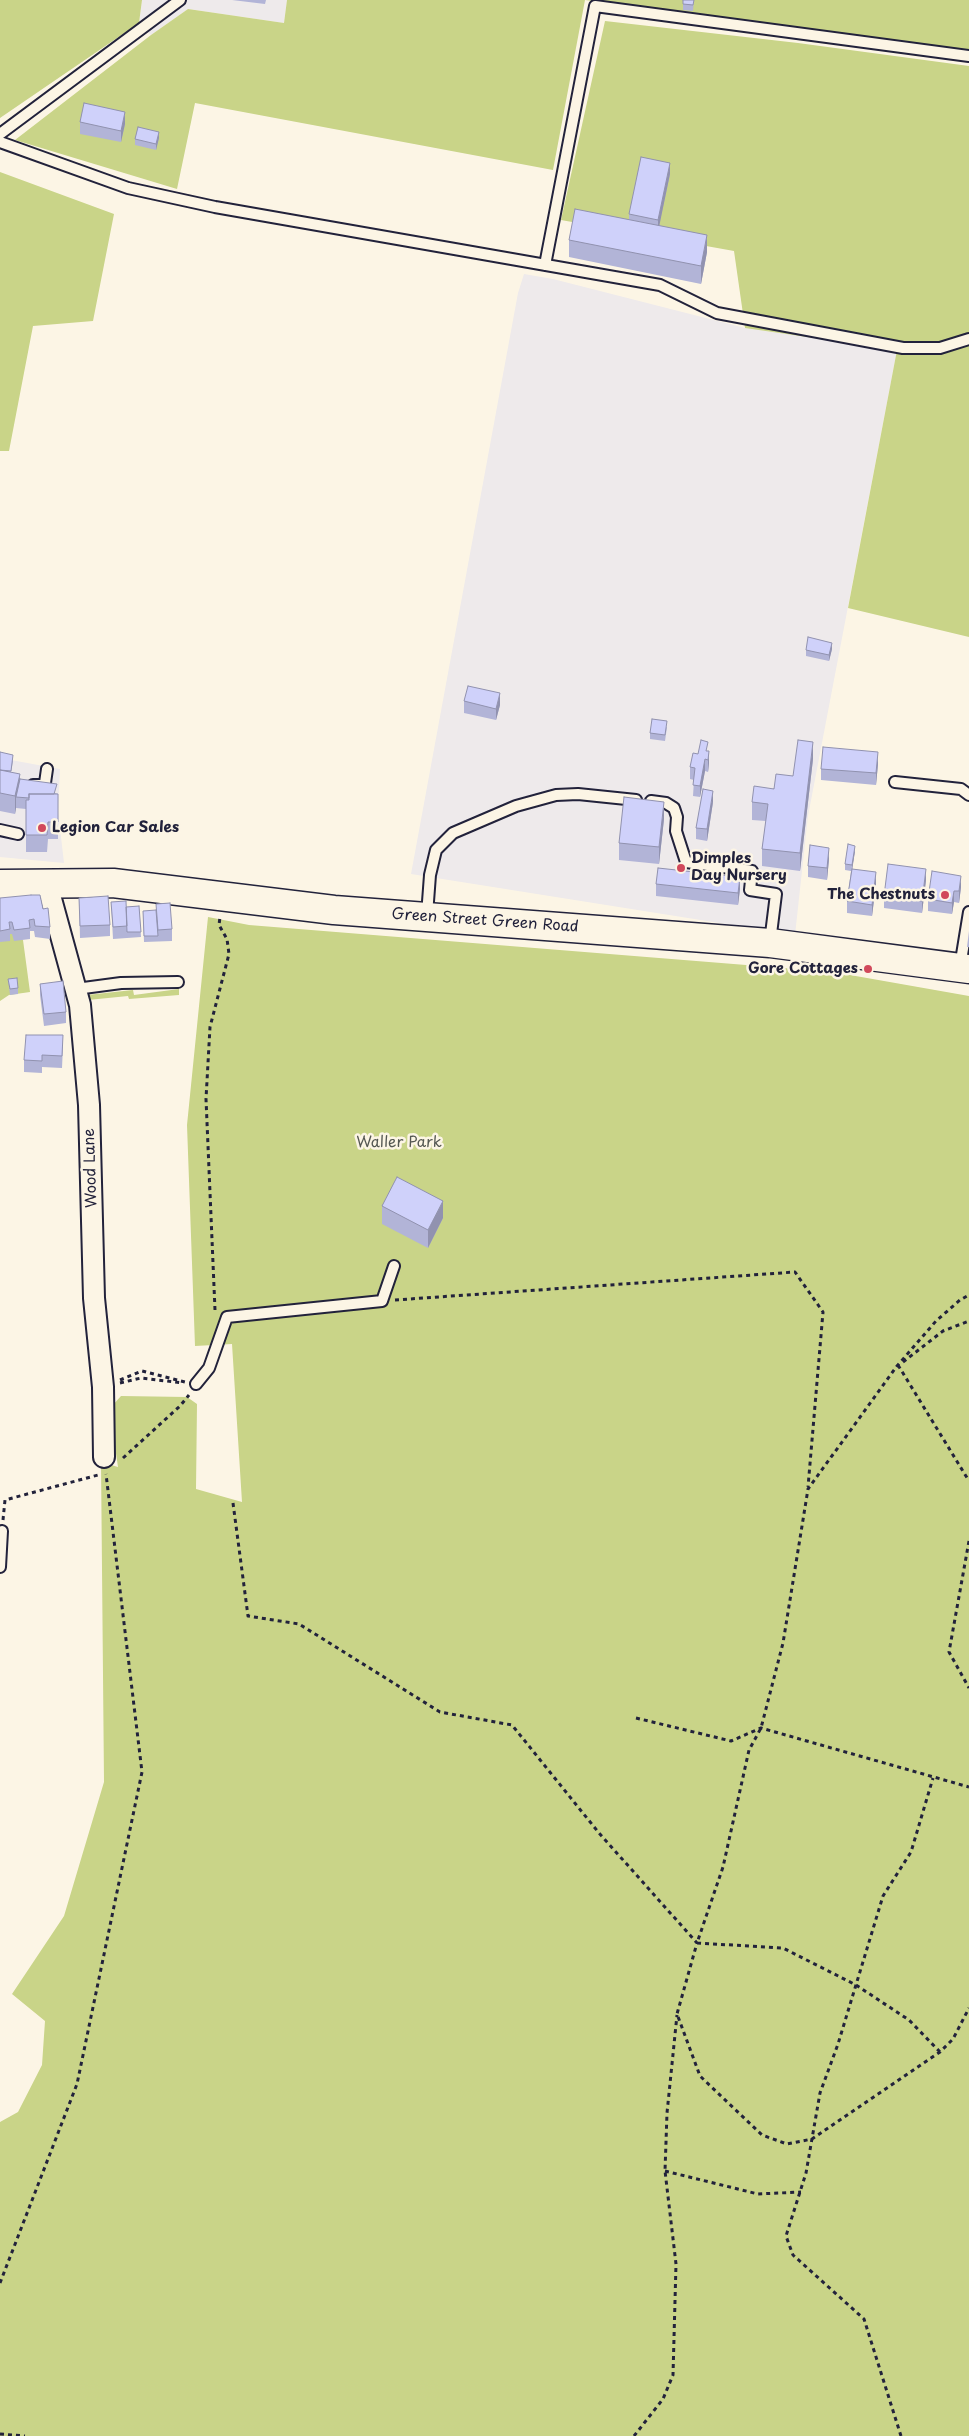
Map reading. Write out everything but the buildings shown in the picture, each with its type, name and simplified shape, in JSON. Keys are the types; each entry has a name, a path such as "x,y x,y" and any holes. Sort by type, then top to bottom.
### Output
{"main road":[{"name":"Green Street Green Road","path":"0,884 50,882 113,883 334,910 770,943 964,969"}],"street":[{"name":"Wood Lane","path":"50,882 51,899 80,1005 89,1105 94,1298 110,1465"}],"lane":[{"path":"0,134 180,0"},
{"path":"544,265 595,6 969,56"},
{"path":"0,142 128,188 215,207 660,285 717,313 904,348 940,348 969,339"},
{"path":"25,783 42,785 47,769"},
{"path":"895,782 961,790 969,795"},
{"path":"426,916 430,874 436,850 453,833 516,806 549,797 578,794 666,803 674,808 677,817 676,831 686,862 752,871 750,890 776,894 770,943"},
{"path":"0,830 18,834"},
{"path":"964,969 969,912"},
{"path":"76,989 121,983 178,982"},
{"path":"196,1384 209,1368 227,1317 382,1301 394,1266"},
{"path":"0,1567 2,1531"}],"path":[{"path":"220,919 219,925 227,939 229,954 210,1027 206,1099 215,1314 227,1317"},
{"path":"382,1301 795,1272 823,1312 808,1490 783,1643 760,1728 749,1750 722,1867 697,1943 677,2014 667,2113 665,2171 676,2264 673,2375 663,2399 634,2436"},
{"path":"808,1490 897,1366 936,1321 960,1300 969,1295"},
{"path":"897,1366 943,1331 969,1321"},
{"path":"897,1366 969,1482"},
{"path":"103,1387 142,1371 196,1384"},
{"path":"103,1387 141,1378 196,1384"},
{"path":"2,1531 4,1500 110,1465 180,1406 196,1384"},
{"path":"0,2283 77,2084 142,1772 110,1465"},
{"path":"233,1503 248,1616 299,1624 440,1712 512,1725 599,1833 697,1943 783,1948 856,1985 909,2020 940,2052"},
{"path":"969,1541 949,1652 969,1688"},
{"path":"636,1718 731,1741 760,1728 969,1787"},
{"path":"901,2436 864,2319 793,2255 786,2236 801,2192 820,2093 838,2044 883,1896 911,1852 934,1778"},
{"path":"677,2014 700,2076 762,2135 787,2144 812,2138 940,2052 954,2039 969,2008"},
{"path":"665,2171 758,2194 801,2192"},
{"path":"0,2434 25,2436"}],"shaded area":[{"path":"142,0 287,0 284,23 188,9 151,35 139,23"},
{"path":"524,274 553,279 745,328 897,350 808,816 795,935 411,874 518,293"},
{"path":"0,758 60,769 58,811 64,863 0,857"}],"green space":[{"path":"0,0 142,0 139,23 0,118"},
{"path":"287,0 585,0 553,170 195,103 177,189 15,140 151,35 188,9 284,23"},
{"path":"585,0 969,0 969,50"},
{"path":"605,21 798,43 969,66 969,637 848,608 897,350 745,328 734,251 561,220"},
{"path":"0,172 114,214 93,321 33,326 9,451 0,451"},
{"name":"Waller Park","path":"208,917 249,925 833,972 969,996 969,2436 0,2436 0,2122 18,2112 42,2065 45,2021 12,1994 64,1916 104,1782 101,1462 118,1467 111,1419 112,1406 121,1396 187,1397 197,1404 196,1489 242,1502 232,1344 195,1346 187,1125"},
{"path":"9,934 14,934 23,940 30,992 9,995 0,1001 0,942"},
{"path":"179,989 179,995 129,999 128,996 88,1000 87,995 133,990 134,995"}],"place":[{"name":"Legion Car Sales","path":"42,828"},
{"name":"Dimples Day Nursery","path":"681,868"},
{"name":"The Chestnuts","path":"945,895"},
{"name":"Gore Cottages","path":"868,969"}]}
